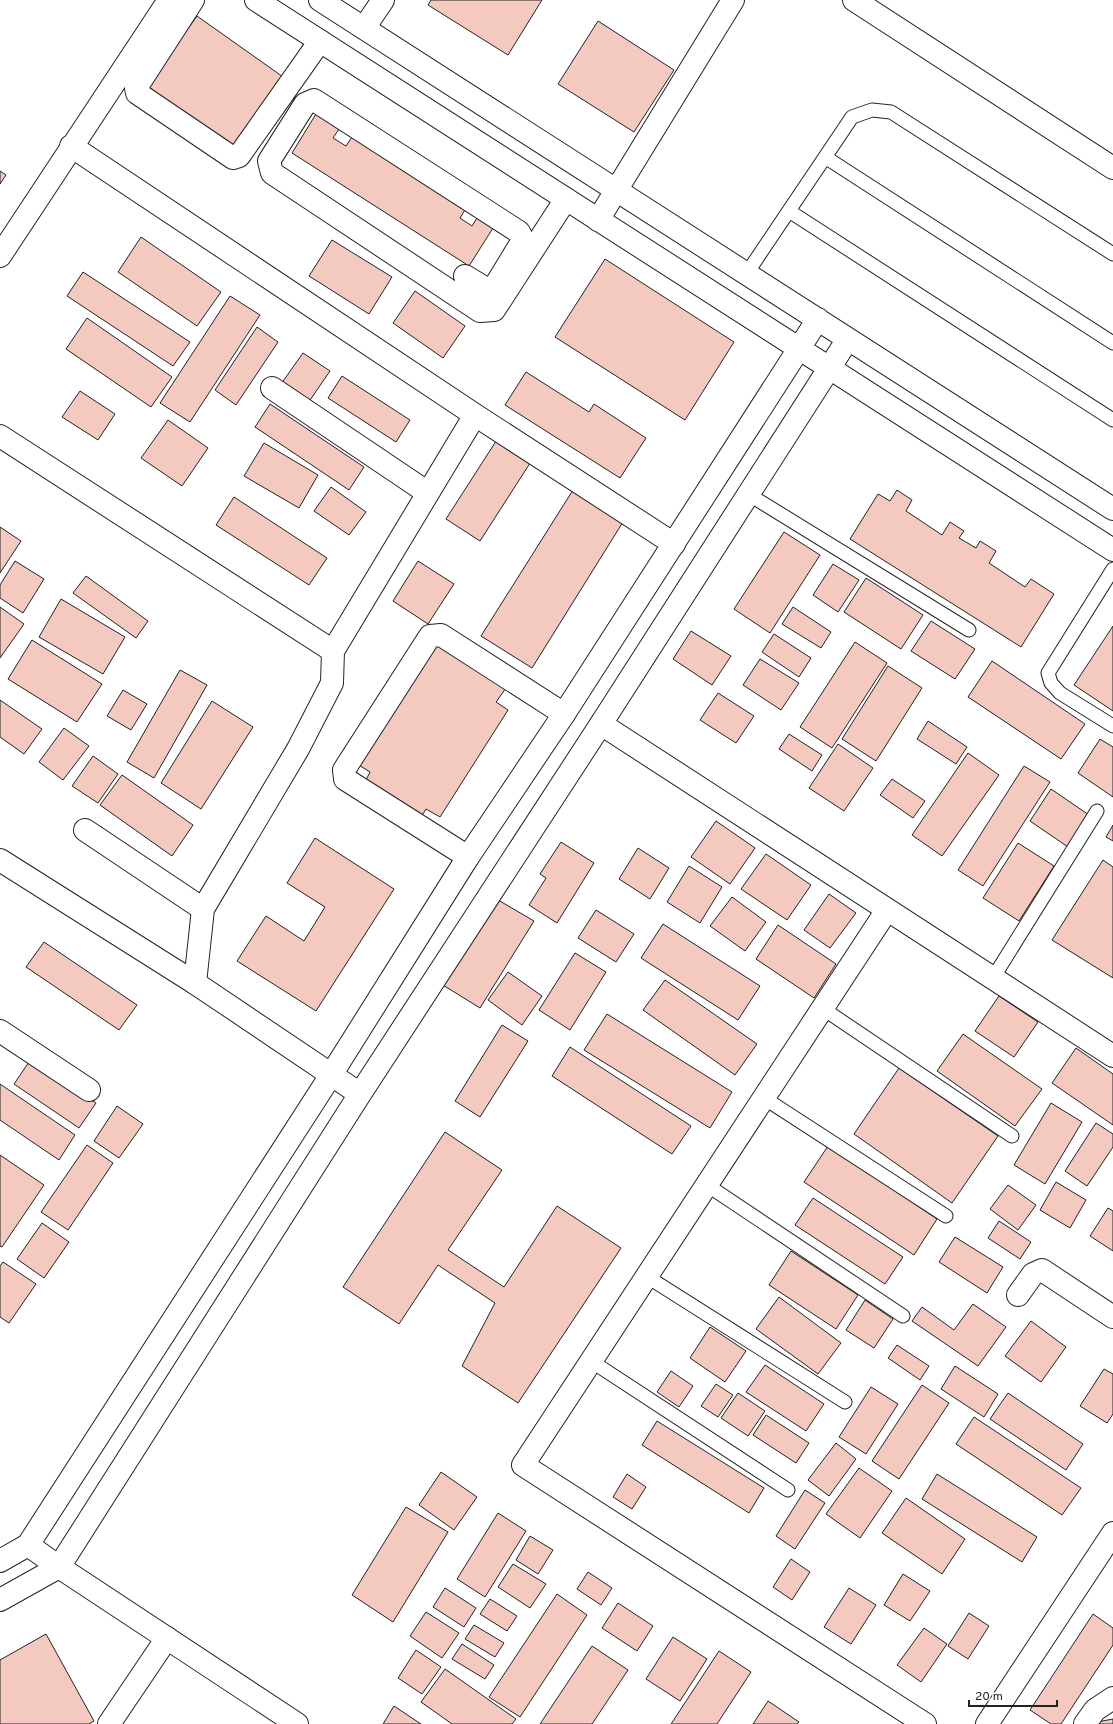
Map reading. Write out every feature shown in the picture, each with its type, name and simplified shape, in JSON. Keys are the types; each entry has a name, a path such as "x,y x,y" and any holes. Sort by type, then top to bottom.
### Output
{"street":[{"path":"0,256 71,146 169,0"},
{"path":"193,0 136,88 137,93 234,158 239,156 320,41"},
{"path":"256,0 1113,550"},
{"path":"320,0 1113,509"},
{"path":"364,28 383,0"},
{"path":"598,220 733,0"},
{"path":"854,0 1113,168"},
{"path":"464,276 488,290 495,286 523,240 519,232 314,100 305,104 269,161 272,173 480,311 494,310 566,199"},
{"path":"71,146 475,415 674,544"},
{"path":"0,1560 28,1545 331,1075 468,857 564,714 818,319"},
{"path":"0,1600 59,1567 360,1094 601,724 848,338"},
{"path":"272,388 428,493"},
{"path":"195,983 204,909 298,749 332,683 334,650 475,415"},
{"path":"0,436 334,650"},
{"path":"468,857 345,779 344,770 430,636 441,635 564,714"},
{"path":"601,724 1113,1056"},
{"path":"85,830 204,909"},
{"path":"0,860 195,983 360,1094"},
{"path":"887,910 522,1465 925,1724"},
{"path":"0,1031 90,1090"},
{"path":"1018,1295 1033,1274 1042,1270 1113,1317"},
{"path":"987,1724 1113,1533"},
{"path":"28,1545 297,1724"},
{"path":"109,1724 166,1638"},
{"path":"1085,1724 1095,1710 1113,1698"}],"lane":[{"path":"746,273 852,117 872,110 891,112 1113,254"},
{"path":"825,157 1113,342"},
{"path":"789,211 1113,420"},
{"path":"748,494 969,630"},
{"path":"1113,569 1048,673 1051,683 1060,693 1113,726"},
{"path":"993,978 1097,811"},
{"path":"822,1008 1012,1136"},
{"path":"764,1098 946,1216"},
{"path":"706,1185 903,1316"},
{"path":"646,1276 845,1402"},
{"path":"591,1361 788,1490"}],"building":[{"path":"431,0 542,0 508,55 428,5"},
{"path":"197,16 286,79 237,150 147,86"},
{"path":"598,21 674,70 634,132 558,84"},
{"path":"316,114 339,129 333,138 346,146 352,137 465,210 460,218 472,226 477,218 493,228 469,266 292,153"},
{"path":"0,171 6,175 0,184"},
{"path":"141,237 221,292 197,326 118,272"},
{"path":"332,240 392,277 369,314 309,276"},
{"path":"605,259 734,342 685,420 555,337"},
{"path":"83,272 190,342 173,366 67,296"},
{"path":"415,291 465,326 443,358 393,323"},
{"path":"230,296 260,315 190,422 160,403"},
{"path":"87,318 172,377 151,407 66,349"},
{"path":"257,327 278,342 236,405 215,390"},
{"path":"303,353 330,371 308,403 281,384"},
{"path":"526,372 589,412 594,404 646,438 620,478 505,405"},
{"path":"342,376 410,420 396,442 328,398"},
{"path":"80,391 115,414 98,440 62,417"},
{"path":"270,404 364,467 349,490 255,427"},
{"path":"168,420 208,448 182,486 141,458"},
{"path":"500,435 534,457 480,541 446,519"},
{"path":"264,443 318,475 299,508 244,476"},
{"path":"331,487 366,512 349,535 314,511"},
{"path":"573,490 623,522 532,668 481,636"},
{"path":"897,490 912,500 906,511 942,535 950,522 964,531 959,538 976,548 980,541 996,551 989,563 1025,587 1031,579 1054,594 1021,647 850,539 878,494 890,501"},
{"path":"234,497 327,558 309,585 216,525"},
{"path":"0,527 21,541 0,573"},
{"path":"784,532 820,555 770,633 734,609"},
{"path":"15,561 44,579 23,613 0,598 0,585"},
{"path":"418,561 454,584 428,624 393,601"},
{"path":"833,564 859,580 838,612 813,595"},
{"path":"86,576 148,621 136,638 73,593"},
{"path":"866,578 923,615 901,649 844,612"},
{"path":"61,599 125,637 103,674 39,637"},
{"path":"0,607 24,624 0,658"},
{"path":"793,607 831,632 821,648 782,624"},
{"path":"931,621 975,649 955,679 911,651"},
{"path":"1113,626 1113,711 1074,685"},
{"path":"691,631 731,656 712,685 673,659"},
{"path":"774,634 811,658 799,677 762,652"},
{"path":"32,640 102,684 77,722 8,679"},
{"path":"434,641 506,688 496,702 508,710 440,817 426,809 418,822 364,784 370,772 354,762"},
{"path":"855,642 887,663 832,748 800,727"},
{"path":"760,659 799,683 781,710 743,685"},
{"path":"992,661 1085,724 1061,759 968,697"},
{"path":"888,666 922,688 876,761 842,739"},
{"path":"180,670 207,685 154,778 127,762"},
{"path":"123,690 147,704 131,730 107,716"},
{"path":"718,693 754,716 736,743 700,720"},
{"path":"0,700 42,729 24,754 0,737"},
{"path":"212,701 253,727 201,809 161,783"},
{"path":"928,721 967,747 956,764 917,739"},
{"path":"64,728 89,746 63,780 39,762"},
{"path":"789,734 822,755 812,771 779,749"},
{"path":"1100,739 1113,747 1113,797 1078,773"},
{"path":"838,744 873,768 844,811 809,788"},
{"path":"968,753 999,775 942,856 912,835"},
{"path":"93,756 118,774 98,803 72,786"},
{"path":"1024,766 1050,782 983,886 958,870"},
{"path":"122,775 193,825 172,856 100,805"},
{"path":"892,779 925,801 913,818 880,795"},
{"path":"1051,789 1089,815 1068,847 1030,821"},
{"path":"716,821 755,848 730,884 691,857"},
{"path":"1113,825 1113,841 1106,837"},
{"path":"315,838 394,889 316,1011 237,961 266,916 304,941 325,907 287,883"},
{"path":"561,842 594,863 557,923 529,905 546,878 540,874"},
{"path":"1018,843 1054,866 1019,921 983,898"},
{"path":"638,848 669,868 650,899 619,879"},
{"path":"766,854 811,885 787,920 741,889"},
{"path":"1103,860 1113,867 1113,978 1052,940"},
{"path":"689,866 722,887 700,923 667,902"},
{"path":"829,894 856,913 830,948 804,930"},
{"path":"493,897 534,921 480,1008 438,982"},
{"path":"732,897 766,922 745,951 710,926"},
{"path":"596,910 634,934 616,962 578,938"},
{"path":"663,924 760,986 738,1020 641,958"},
{"path":"778,925 836,964 814,998 756,959"},
{"path":"44,942 137,1005 119,1030 26,967"},
{"path":"575,953 606,972 570,1030 539,1010"},
{"path":"508,972 542,996 522,1025 488,1000"},
{"path":"665,980 757,1044 735,1075 643,1010"},
{"path":"999,996 1038,1022 1014,1057 975,1031"},
{"path":"607,1014 732,1092 710,1128 584,1050"},
{"path":"502,1025 528,1041 480,1117 455,1101"},
{"path":"963,1034 1042,1089 1015,1126 937,1071"},
{"path":"570,1047 691,1126 672,1154 552,1076"},
{"path":"1076,1048 1113,1074 1113,1125 1052,1083"},
{"path":"31,1059 96,1103 79,1128 14,1084"},
{"path":"899,1068 998,1136 952,1203 854,1134"},
{"path":"0,1084 75,1135 59,1160 0,1120"},
{"path":"1051,1103 1082,1122 1045,1184 1014,1165"},
{"path":"117,1106 143,1124 119,1158 94,1141"},
{"path":"1096,1123 1113,1134 1113,1147 1087,1186 1065,1171"},
{"path":"445,1132 502,1170 448,1250 504,1287 557,1206 621,1248 518,1403 462,1366 495,1303 438,1265 399,1324 343,1287"},
{"path":"87,1145 113,1163 68,1230 41,1212"},
{"path":"828,1146 937,1219 914,1255 804,1182"},
{"path":"0,1155 44,1185 2,1247 0,1246"},
{"path":"1056,1182 1086,1200 1070,1228 1040,1210"},
{"path":"1008,1185 1036,1205 1018,1230 990,1209"},
{"path":"813,1198 903,1257 885,1284 795,1225"},
{"path":"1108,1208 1113,1211 1113,1251 1090,1236"},
{"path":"999,1221 1031,1242 1020,1259 988,1238"},
{"path":"42,1223 69,1242 44,1278 17,1259"},
{"path":"955,1237 1003,1267 987,1293 939,1262"},
{"path":"791,1251 858,1295 836,1329 769,1285"},
{"path":"3,1262 36,1284 9,1323 0,1317 0,1266"},
{"path":"779,1297 841,1343 818,1374 756,1329"},
{"path":"865,1300 893,1319 874,1348 846,1330"},
{"path":"973,1304 1006,1327 978,1366 912,1321 922,1307 954,1330"},
{"path":"1031,1321 1066,1347 1041,1382 1005,1356"},
{"path":"710,1327 746,1351 725,1382 690,1358"},
{"path":"897,1345 929,1366 920,1380 888,1358"},
{"path":"765,1365 824,1404 806,1431 746,1392"},
{"path":"955,1366 998,1394 984,1417 941,1389"},
{"path":"1104,1369 1113,1374 1113,1414 1107,1423 1080,1406"},
{"path":"671,1371 693,1386 679,1407 657,1392"},
{"path":"716,1384 733,1395 718,1417 701,1406"},
{"path":"922,1385 949,1403 899,1479 872,1461"},
{"path":"871,1387 898,1404 866,1454 839,1437"},
{"path":"738,1393 765,1411 748,1436 721,1418"},
{"path":"1008,1393 1083,1444 1066,1470 990,1419"},
{"path":"766,1415 809,1443 796,1463 753,1435"},
{"path":"974,1417 1081,1488 1062,1515 956,1444"},
{"path":"657,1421 764,1488 749,1513 642,1445"},
{"path":"836,1443 856,1459 829,1496 808,1480"},
{"path":"859,1468 892,1491 860,1538 826,1514"},
{"path":"441,1472 477,1497 454,1530 419,1505"},
{"path":"627,1474 646,1487 632,1509 613,1497"},
{"path":"937,1474 1037,1537 1022,1562 922,1499"},
{"path":"805,1490 825,1503 795,1549 776,1536"},
{"path":"906,1498 965,1539 942,1574 882,1533"},
{"path":"406,1507 448,1532 393,1622 352,1595"},
{"path":"498,1513 526,1531 485,1597 457,1579"},
{"path":"530,1536 553,1550 538,1574 516,1560"},
{"path":"791,1559 810,1572 792,1600 773,1587"},
{"path":"513,1564 546,1584 530,1608 498,1587"},
{"path":"588,1572 612,1588 601,1605 577,1589"},
{"path":"903,1574 930,1591 910,1621 884,1605"},
{"path":"445,1588 476,1608 464,1627 433,1607"},
{"path":"849,1588 876,1605 851,1644 824,1627"},
{"path":"557,1594 587,1615 520,1717 489,1697"},
{"path":"490,1599 517,1616 507,1631 480,1614"},
{"path":"618,1603 653,1626 637,1651 602,1628"},
{"path":"426,1612 459,1633 442,1658 410,1636"},
{"path":"969,1613 989,1626 968,1659 948,1646"},
{"path":"1093,1614 1113,1628 1113,1645 1061,1724 1051,1724 1030,1710"},
{"path":"474,1625 504,1643 495,1657 465,1639"},
{"path":"924,1628 947,1644 921,1682 897,1665"},
{"path":"46,1634 94,1721 89,1724 0,1724 0,1660"},
{"path":"673,1637 707,1659 680,1701 646,1679"},
{"path":"462,1644 494,1665 485,1679 452,1659"},
{"path":"592,1646 628,1670 592,1724 540,1724"},
{"path":"416,1650 441,1667 422,1694 398,1678"},
{"path":"719,1651 751,1672 717,1724 671,1724"},
{"path":"445,1669 516,1719 512,1724 452,1724 421,1702"},
{"path":"768,1701 799,1722 797,1724 753,1724"},
{"path":"394,1706 421,1724 383,1724"},
{"path":"1113,1719 1113,1724 1096,1724 1097,1722"}]}
